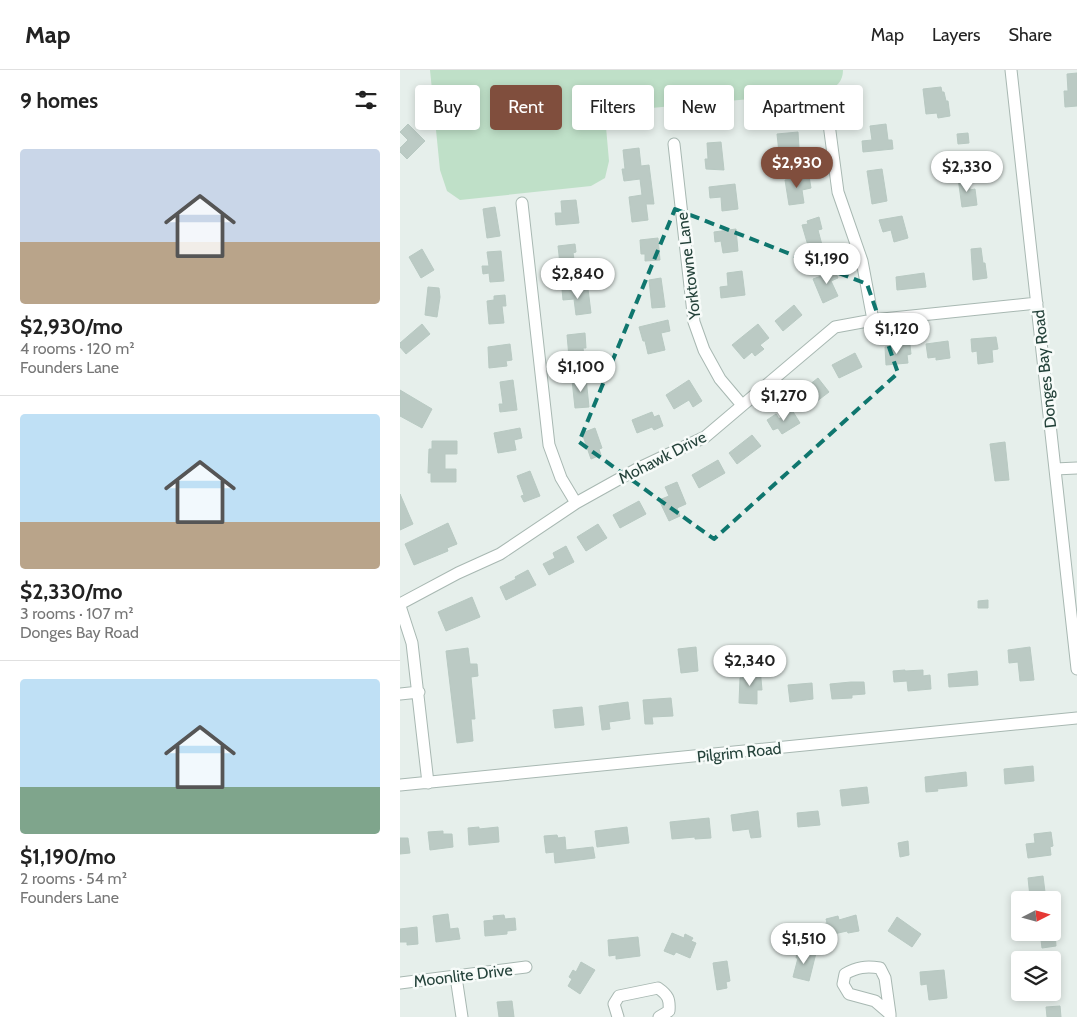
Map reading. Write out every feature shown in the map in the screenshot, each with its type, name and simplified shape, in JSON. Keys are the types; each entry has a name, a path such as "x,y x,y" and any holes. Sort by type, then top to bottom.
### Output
{"street":[{"name":"Donges Bay Road","path":"1012,70 1077,669"},
{"path":"830,130 838,192 862,261 872,320"},
{"name":"Yorktowne Lane","path":"674,144 694,322 704,350 720,379 742,405"},
{"path":"522,203 549,445 561,478 576,503"},
{"name":"Mohawk Drive","path":"400,605 458,573 500,554 576,503 637,469 705,437 835,327 872,320 1037,303"},
{"path":"1055,469 1077,468"},
{"path":"400,605 412,643 428,783"},
{"path":"400,694 419,692"},
{"name":"Pilgrim Road","path":"400,785 1077,718"},
{"path":"869,966 880,968 885,978 890,1016 875,1001 849,994 843,984 845,974 856,968 869,966"},
{"name":"Moonlite Drive","path":"400,982 456,977 526,967"},
{"path":"456,977 462,1017"},
{"path":"618,1017 614,1004 619,996 658,988 666,994 670,1001 669,1010 659,1017"}],"highlighted area":[{"path":"675,209 867,284 898,373 714,539 579,442"}],"green space":[{"path":"430,70 843,70 842,78 837,85 744,85 744,99 734,100 734,85 664,85 664,107 654,108 654,85 572,85 572,130 606,130 609,161 605,178 591,186 460,200 447,191 440,170 436,130 480,130 480,85 432,85"}],"building":[{"path":"1077,73 1077,106 1065,107 1064,91 1068,91 1067,74"},
{"path":"941,87 946,101 948,101 950,116 938,118 937,113 926,114 923,89"},
{"path":"408,124 425,141 407,159 400,152 400,148 408,140 400,132"},
{"path":"886,124 888,140 892,140 893,149 863,152 862,141 872,140 870,126"},
{"path":"798,132 799,148 805,148 806,160 780,162 777,134"},
{"path":"968,133 969,143 958,144 957,134"},
{"path":"721,142 724,170 706,169 705,159 708,159 707,143"},
{"path":"639,148 641,166 649,165 654,204 646,204 648,220 632,222 629,197 642,195 640,179 624,181 622,169 625,169 623,150"},
{"path":"882,169 887,201 872,204 867,171"},
{"path":"809,176 811,188 802,190 804,203 789,205 785,180"},
{"path":"969,177 970,190 975,189 977,205 962,207 958,178"},
{"path":"735,184 738,209 722,211 721,197 710,198 709,187"},
{"path":"576,200 579,223 556,225 555,213 562,213 561,201"},
{"path":"495,207 500,236 487,238 483,209"},
{"path":"902,216 908,238 894,242 891,230 883,232 879,220"},
{"path":"819,217 822,229 818,230 822,245 809,249 802,225 808,224 807,221"},
{"path":"736,229 738,251 723,253 721,241 715,242 714,232"},
{"path":"658,238 660,260 645,261 645,254 641,254 640,240"},
{"path":"575,244 576,252 573,253 576,272 561,273 558,246"},
{"path":"981,248 987,278 973,280 971,249"},
{"path":"422,249 434,270 421,278 409,257"},
{"path":"501,251 504,281 490,282 489,273 483,274 482,266 489,266 487,252"},
{"path":"833,267 838,278 831,281 838,296 823,303 813,279 824,275 822,272"},
{"path":"742,271 745,295 721,298 720,287 728,286 727,273"},
{"path":"924,273 926,287 897,290 896,277"},
{"path":"661,278 665,307 652,308 649,280"},
{"path":"428,287 439,288 440,297 437,317 425,315"},
{"path":"577,287 577,290 588,289 591,313 576,315 574,299 563,300 562,289"},
{"path":"505,295 506,306 502,306 504,323 489,324 487,301 494,300 494,296"},
{"path":"794,305 802,315 783,331 775,321"},
{"path":"668,320 670,331 661,333 665,350 648,354 639,327"},
{"path":"422,324 430,334 406,354 400,347 400,343"},
{"path":"758,324 769,338 760,345 764,349 755,356 752,352 744,359 732,345"},
{"path":"585,333 586,348 583,348 584,356 569,357 567,335"},
{"path":"996,337 998,349 992,350 993,362 978,364 977,351 972,352 971,339"},
{"path":"948,341 950,358 936,360 936,357 928,358 926,344"},
{"path":"510,344 512,360 506,361 507,366 489,368 488,347"},
{"path":"910,345 911,354 907,355 908,363 886,365 885,347"},
{"path":"855,353 862,367 839,378 832,365"},
{"path":"586,378 589,407 575,408 572,380"},
{"path":"818,378 829,392 808,408 800,398 812,389 809,385"},
{"path":"513,380 517,410 500,412 499,404 503,404 500,382"},
{"path":"689,380 702,401 693,407 689,400 674,409 666,395"},
{"path":"400,390 432,409 422,428 400,416"},
{"path":"792,410 800,423 782,434 778,428 773,430 767,420 776,414 779,419"},
{"path":"652,412 654,417 659,415 663,426 654,430 652,427 637,433 632,420"},
{"path":"520,428 522,438 514,440 516,450 498,453 494,433"},
{"path":"595,428 602,448 599,449 601,455 591,459 582,433"},
{"path":"752,435 761,446 737,464 729,453"},
{"path":"432,441 457,441 457,454 445,454 445,469 456,469 456,482 431,482 431,473 428,473 429,449 432,449"},
{"path":"1005,442 1009,480 995,481 990,444"},
{"path":"718,460 725,473 699,488 692,475"},
{"path":"530,471 540,496 524,502 521,496 524,495 517,476"},
{"path":"677,482 686,504 677,508 680,516 669,521 659,500 669,496 665,487"},
{"path":"400,494 413,524 400,530"},
{"path":"639,501 646,514 620,528 613,515"},
{"path":"448,523 457,544 447,548 448,551 414,565 405,544"},
{"path":"598,524 607,538 586,551 577,537"},
{"path":"566,546 574,562 549,575 543,564 555,558 553,553"},
{"path":"528,570 536,585 506,600 500,587"},
{"path":"472,597 480,617 446,631 438,612"},
{"path":"988,600 988,608 978,608 978,601"},
{"path":"696,647 698,671 681,673 678,649"},
{"path":"1030,647 1034,680 1020,681 1018,662 1009,663 1008,650"},
{"path":"468,648 470,664 477,664 478,676 471,677 475,719 471,719 473,741 457,743 446,651"},
{"path":"751,668 760,668 762,690 757,690 757,704 739,703 740,678 743,678 743,674 751,674"},
{"path":"923,670 923,676 930,675 931,689 908,691 907,681 894,682 893,671"},
{"path":"977,671 978,685 949,687 948,674"},
{"path":"864,682 865,694 852,695 852,698 832,699 830,684"},
{"path":"812,683 813,699 790,702 788,685"},
{"path":"671,698 673,716 652,717 653,724 645,724 643,700"},
{"path":"628,702 630,719 609,722 610,729 602,730 599,706"},
{"path":"582,707 584,725 555,728 553,710"},
{"path":"1033,766 1034,781 1005,784 1004,769"},
{"path":"966,772 967,786 926,792 925,777"},
{"path":"867,787 869,803 842,806 840,790"},
{"path":"758,811 761,837 751,838 749,829 733,831 731,815"},
{"path":"818,811 820,825 798,827 797,813"},
{"path":"709,818 711,838 672,839 670,822"},
{"path":"479,827 479,829 498,827 499,842 469,845 468,828"},
{"path":"627,827 629,843 597,847 595,831"},
{"path":"443,831 443,834 452,834 453,847 430,850 428,832"},
{"path":"1051,832 1053,846 1050,847 1051,855 1028,858 1026,844 1035,843 1034,834"},
{"path":"557,835 558,838 565,837 566,850 593,847 595,858 555,863 554,852 546,853 544,836"},
{"path":"400,838 408,838 410,853 400,854"},
{"path":"908,841 909,855 900,857 898,843"},
{"path":"1043,876 1045,891 1029,891 1028,878"},
{"path":"448,914 450,929 458,928 460,939 436,942 433,916"},
{"path":"504,915 505,919 515,918 516,930 507,931 507,934 485,936 484,921 494,920 493,916"},
{"path":"856,915 859,931 848,933 847,931 825,936 822,924 827,923 826,919 838,916 839,920"},
{"path":"897,917 921,934 912,947 888,931"},
{"path":"417,927 418,944 407,945 407,942 400,942 400,929"},
{"path":"672,933 684,938 685,934 693,938 691,941 696,943 690,958 676,952 674,955 664,951"},
{"path":"638,937 640,956 616,959 616,955 609,956 608,940"},
{"path":"1041,941 1056,941 1056,946 1042,948"},
{"path":"798,949 816,953 809,981 793,977 798,958 796,958"},
{"path":"727,961 730,981 726,982 727,988 717,990 713,963"},
{"path":"581,962 595,970 580,994 568,986 572,979 569,977 573,970 576,972"},
{"path":"944,970 947,998 929,1000 927,984 921,985 920,972"},
{"path":"512,1001 514,1017 499,1017 497,1002"},
{"path":"1060,1006 1061,1017 1047,1017 1046,1007"}]}
